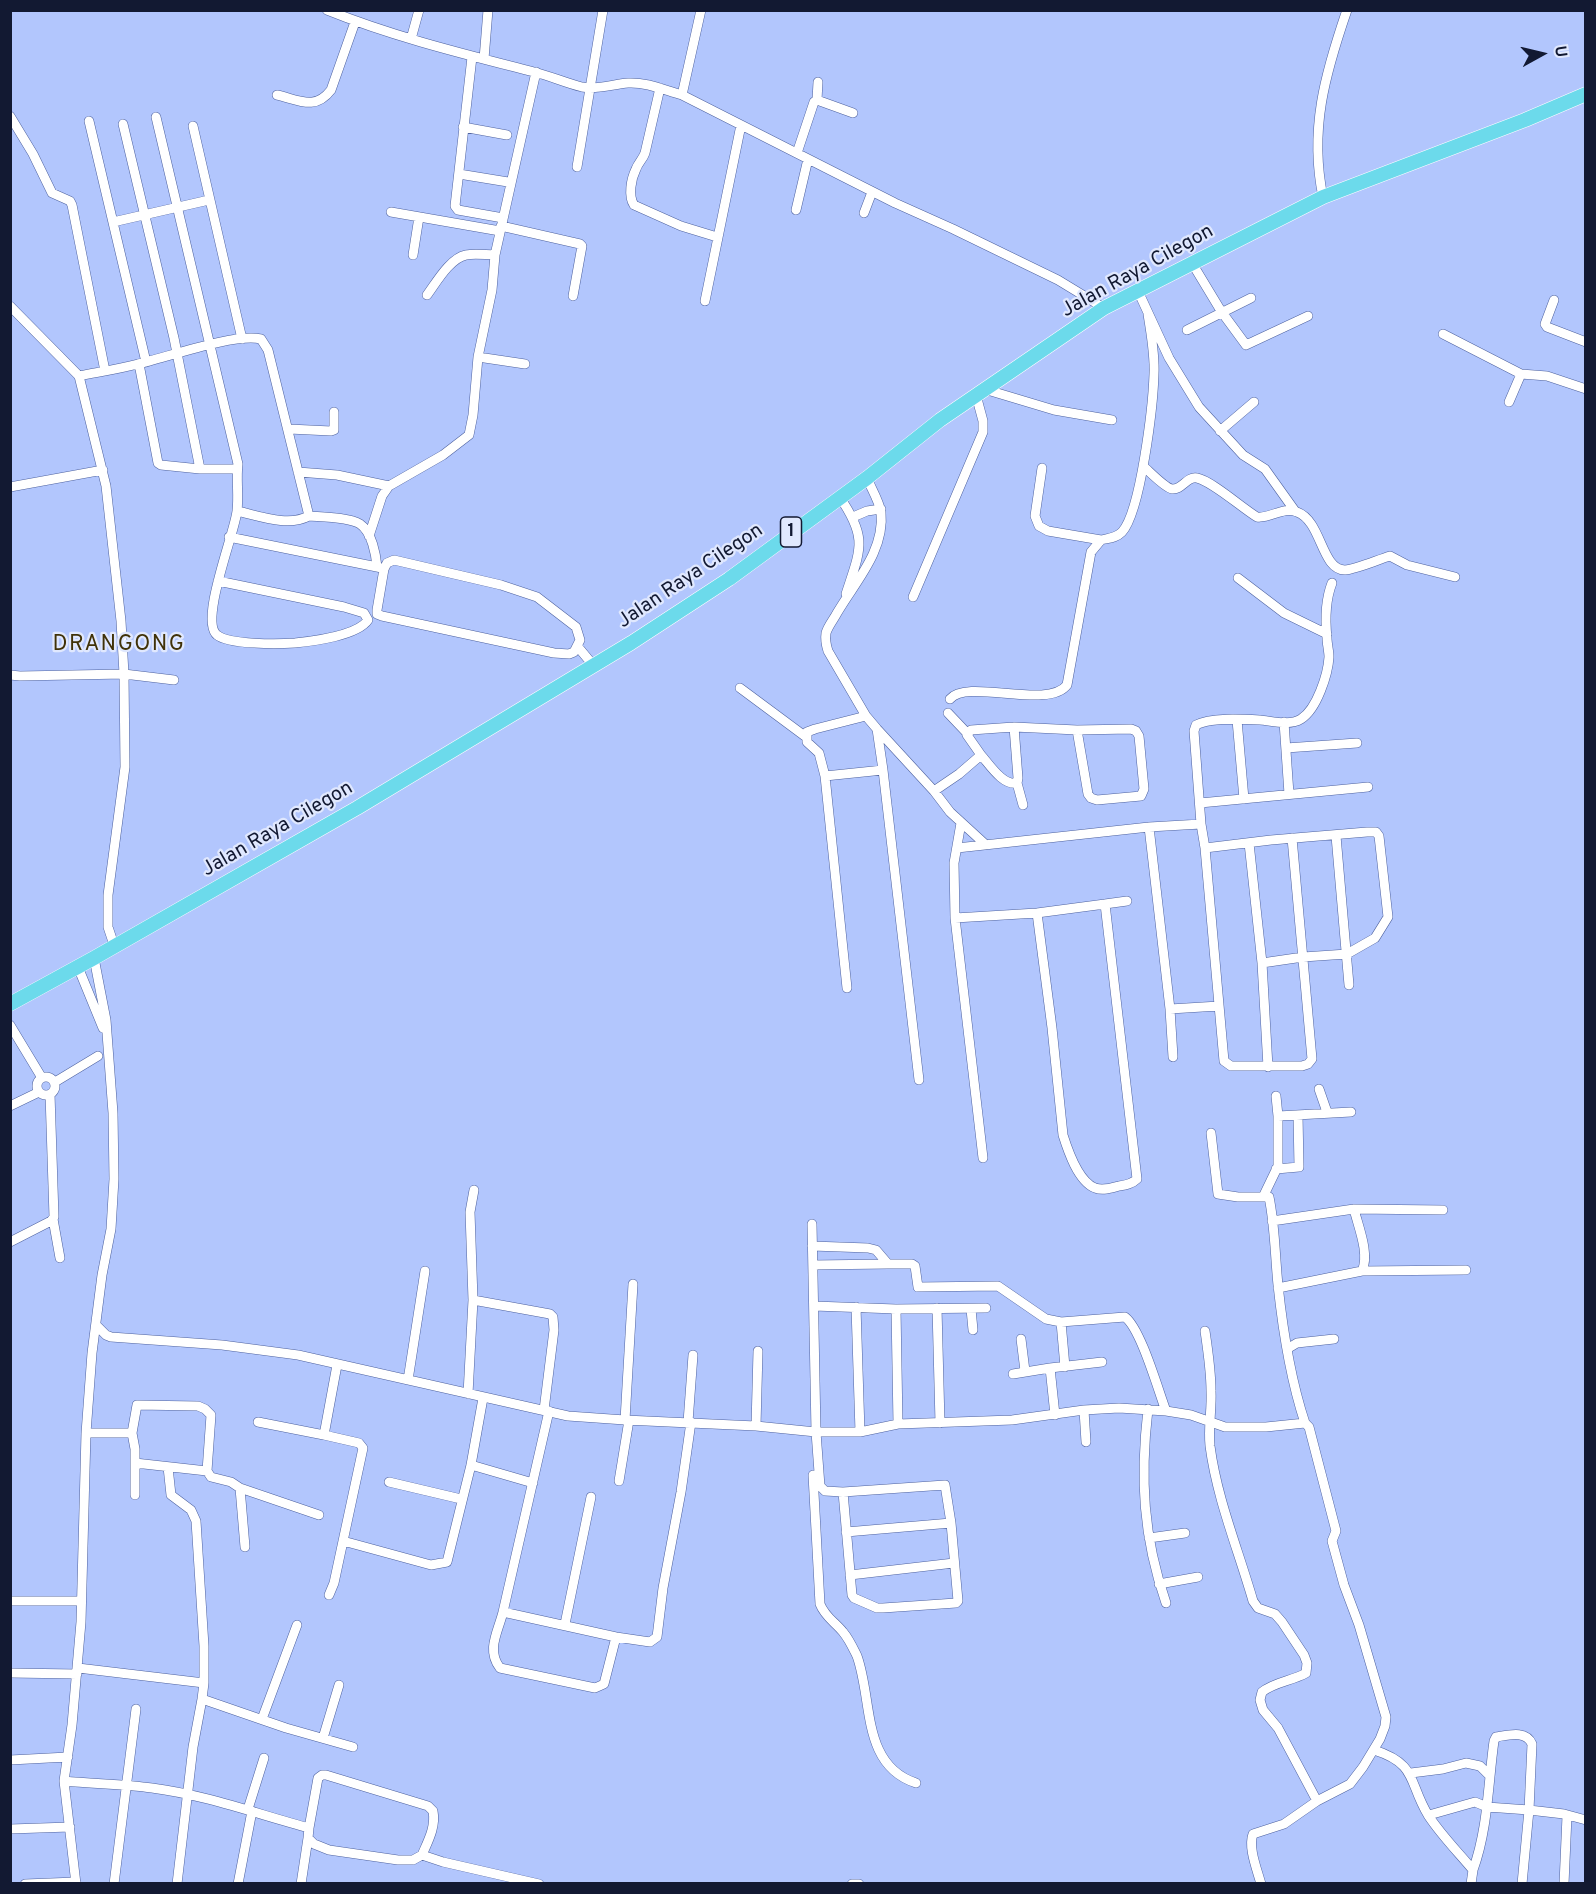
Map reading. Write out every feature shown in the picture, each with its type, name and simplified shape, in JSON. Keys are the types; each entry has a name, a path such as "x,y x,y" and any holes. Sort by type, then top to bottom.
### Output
{"highway":[{"name":"Jalan Raya Cilegon","path":"10,1004 357,808 631,643 729,579 839,496 867,478 940,420 1104,308 1323,197 1525,120 1586,94"}],"street":[{"path":"327,10 355,22 472,57 592,88 636,83 681,95 872,192 1058,280 1104,308"},
{"path":"411,39 418,10"},
{"path":"484,59 488,10"},
{"path":"577,167 592,88 603,10"},
{"path":"681,95 701,10"},
{"path":"1323,197 1317,157 1319,114 1333,53 1347,10"},
{"path":"277,95 315,103 324,98 331,90 355,22"},
{"path":"472,57 455,200 458,210 501,225 578,242 582,246 573,296"},
{"path":"369,536 374,514 389,486 443,455 469,435 478,357 492,290 495,255 536,72"},
{"path":"797,153 812,105 817,100 818,82"},
{"path":"660,88 643,158 636,169 630,196 634,205 681,226 717,237"},
{"path":"817,100 853,113"},
{"path":"10,116 33,153 52,193 67,199 72,205 105,371"},
{"path":"156,117 237,460 237,511 218,581 212,628 215,634 225,638 266,644 321,639 338,636 366,624 368,620 364,613"},
{"path":"89,121 113,222 142,363 159,464 200,469 234,469 237,467"},
{"path":"123,124 177,353 200,469"},
{"path":"705,301 741,124"},
{"path":"193,126 242,339"},
{"path":"463,127 507,135"},
{"path":"796,210 808,159"},
{"path":"459,174 508,182"},
{"path":"864,213 872,192"},
{"path":"113,222 209,200"},
{"path":"391,212 501,225"},
{"path":"413,255 419,217"},
{"path":"427,295 441,274 458,259 465,255 495,255"},
{"path":"1192,263 1221,311 1246,345 1308,316"},
{"path":"1138,291 1169,358 1199,407 1243,455 1265,469 1295,511"},
{"path":"1187,330 1251,298"},
{"path":"1554,300 1545,319 1547,327 1586,342"},
{"path":"10,306 79,376 103,470 109,507 124,674 125,767 108,895 108,927 114,945"},
{"path":"1042,468 1035,516 1039,526 1048,531 1101,540 1113,538 1121,533 1128,522 1143,466 1153,403 1154,374 1148,314"},
{"path":"1443,334 1521,374 1547,376 1586,389"},
{"path":"79,376 142,363 209,345 253,337 261,339 268,350 309,516"},
{"path":"478,357 525,364"},
{"path":"1509,402 1521,374"},
{"path":"913,597 983,432 980,392 1054,410 1112,420"},
{"path":"1221,431 1254,402"},
{"path":"289,429 331,431 335,426 334,412"},
{"path":"1143,466 1170,488 1176,488 1189,479 1197,478 1208,482 1257,517 1263,518 1285,510 1304,515 1321,540 1328,560 1338,569 1348,570 1390,556 1407,565 1455,577"},
{"path":"10,487 103,470"},
{"path":"298,472 337,475 389,486"},
{"path":"867,478 880,508 882,522 878,542 872,557 828,630 825,643 832,660 866,716 950,812 986,845"},
{"path":"839,496 853,517 858,530 860,548 844,602"},
{"path":"853,517 867,510 880,508"},
{"path":"237,511 286,521 302,520 309,516 360,524 369,536 381,568 377,614"},
{"path":"218,581 554,652 569,654 578,647 580,640 576,627 537,597 501,585 401,562 390,561 381,568 229,537"},
{"path":"950,699 954,694 964,692 1056,693 1065,687 1069,677 1090,552 1101,540"},
{"path":"1238,578 1284,613 1327,634"},
{"path":"1292,838 1312,1059 1308,1064 1302,1066 1231,1066 1226,1064 1219,1006 1194,731 1196,725 1202,721 1284,722 1300,720 1314,705 1328,666 1326,608 1327,596 1332,583"},
{"path":"578,647 593,664"},
{"path":"10,675 124,674 174,680"},
{"path":"740,688 806,737"},
{"path":"948,713 968,733 981,755 1006,783 1014,785 1017,783"},
{"path":"847,988 825,776 819,753 807,742 806,737 807,732 866,716"},
{"path":"1237,720 1244,799"},
{"path":"1284,722 1289,794"},
{"path":"968,733 974,729 1014,727 1077,730 1131,729 1139,736 1144,789 1141,796 1097,800 1091,798 1088,794 1077,730"},
{"path":"1014,727 1017,783 1023,805"},
{"path":"877,729 919,1080"},
{"path":"1286,748 1357,743"},
{"path":"934,791 981,755"},
{"path":"825,776 883,770"},
{"path":"1200,803 1368,787"},
{"path":"961,823 954,863 955,918 983,1158"},
{"path":"957,848 1149,827 1201,824"},
{"path":"1149,827 1170,1009 1173,1057"},
{"path":"1205,848 1292,838 1376,832 1379,836 1388,911 1387,920 1375,938 1347,954 1262,963"},
{"path":"1336,836 1349,985"},
{"path":"1249,843 1262,963 1268,1067"},
{"path":"955,918 1037,913 1127,901"},
{"path":"1037,913 1063,1135 1074,1165 1085,1179 1094,1187 1108,1190 1133,1183 1137,1179 1105,904"},
{"path":"26,1884 76,1883 64,1781 77,1671 86,1433 92,1353 102,1275 111,1229 114,1179 113,1113 107,1036 94,958"},
{"path":"78,967 107,1036"},
{"path":"1170,1009 1219,1006"},
{"path":"10,1025 42,1078"},
{"path":"55,1082 98,1056"},
{"path":"39,1092 37,1085 42,1078 47,1076 55,1082"},
{"path":"10,1106 39,1092 50,1094 55,1089 55,1082"},
{"path":"1319,1089 1327,1112"},
{"path":"50,1094 53,1219 60,1258"},
{"path":"1264,1196 1278,1161 1276,1096"},
{"path":"1278,1116 1351,1112"},
{"path":"1276,1170 1299,1167 1298,1115"},
{"path":"1210,1133 1218,1194 1238,1197 1269,1197 1278,1288 1295,1389 1305,1423 1309,1427 1336,1531 1332,1541 1344,1585 1362,1635 1386,1717 1385,1726 1374,1750 1350,1784 1317,1801 1284,1824 1254,1834 1251,1839 1261,1884"},
{"path":"468,1394 473,1300 470,1212 474,1190"},
{"path":"1272,1221 1354,1209 1443,1210"},
{"path":"1354,1209 1364,1256 1365,1265 1362,1271"},
{"path":"10,1242 53,1219"},
{"path":"812,1224 813,1432 820,1604 825,1614 847,1637 857,1658 869,1717 880,1753 894,1773 916,1783"},
{"path":"812,1246 873,1249 888,1264"},
{"path":"813,1265 912,1264 915,1266 918,1287 917,1307"},
{"path":"1278,1288 1362,1271 1466,1270"},
{"path":"408,1380 425,1271"},
{"path":"619,1480 627,1420 633,1284"},
{"path":"918,1287 998,1286 1046,1319 1061,1322 1122,1316 1130,1320 1166,1411"},
{"path":"473,1300 550,1314 553,1317 554,1330 546,1411 533,1483 492,1651 493,1659 500,1668 595,1688 604,1684 616,1637"},
{"path":"814,1306 987,1308"},
{"path":"856,1307 860,1432"},
{"path":"896,1308 898,1424"},
{"path":"937,1308 940,1422"},
{"path":"971,1309 974,1330"},
{"path":"1061,1322 1065,1367"},
{"path":"96,1325 111,1337 222,1345 298,1355 568,1416 756,1426 813,1432 860,1432 898,1424 1012,1420 1110,1408 1148,1409 1191,1415 1225,1427 1266,1427 1305,1423"},
{"path":"1205,1331 1212,1393 1208,1421 1210,1445 1218,1485 1253,1600 1258,1608 1275,1614 1304,1655 1307,1663 1306,1673 1266,1689 1262,1692 1260,1700 1263,1710 1278,1728 1317,1801"},
{"path":"1021,1339 1025,1371"},
{"path":"1287,1349 1297,1343 1334,1339"},
{"path":"756,1426 758,1351"},
{"path":"503,1612 616,1637 650,1642 657,1637 690,1422 693,1354"},
{"path":"1013,1374 1102,1362"},
{"path":"324,1435 337,1365"},
{"path":"1050,1368 1055,1415"},
{"path":"342,1541 421,1563 443,1564 449,1557 461,1499 471,1465 483,1398"},
{"path":"135,1495 132,1433 137,1405 202,1407 211,1415 207,1471 211,1477 231,1482 240,1488 319,1515"},
{"path":"1148,1409 1143,1471 1144,1504 1154,1569 1166,1603"},
{"path":"1084,1410 1086,1442"},
{"path":"258,1422 359,1443 363,1448 334,1583 329,1595"},
{"path":"813,1432 822,1490 843,1492 946,1486 959,1599 956,1603 877,1608 854,1598 843,1492"},
{"path":"86,1433 132,1433"},
{"path":"135,1464 207,1471"},
{"path":"471,1465 533,1483"},
{"path":"168,1467 171,1495 191,1510 196,1521 204,1646 204,1683 193,1747 177,1884"},
{"path":"389,1482 461,1499"},
{"path":"240,1488 245,1547"},
{"path":"565,1624 591,1497"},
{"path":"846,1532 951,1523"},
{"path":"1149,1538 1185,1533"},
{"path":"850,1575 954,1563"},
{"path":"1159,1584 1198,1577"},
{"path":"10,1601 80,1601"},
{"path":"262,1719 297,1625"},
{"path":"10,1673 77,1671 204,1683"},
{"path":"323,1738 339,1685"},
{"path":"202,1699 353,1747"},
{"path":"114,1884 136,1709"},
{"path":"1471,1884 1480,1850 1494,1741 1497,1737 1514,1734 1525,1735 1532,1744 1522,1884"},
{"path":"1374,1750 1393,1758 1411,1773 1429,1815 1473,1870"},
{"path":"10,1760 68,1757"},
{"path":"238,1884 250,1810 264,1758"},
{"path":"1411,1773 1466,1763 1480,1766 1489,1774"},
{"path":"64,1781 153,1788 189,1795 250,1810 308,1833 314,1844 329,1850 398,1860 413,1860 422,1855 432,1832 434,1811 428,1806 322,1774 318,1778 308,1833 301,1884"},
{"path":"1429,1815 1475,1802 1486,1807 1564,1814 1586,1820"},
{"path":"1564,1884 1567,1816"},
{"path":"10,1829 70,1827"},
{"path":"422,1855 442,1862 539,1884"},
{"path":"852,1884 860,1884"}],"district":[{"name":"DRANGONG","path":"119,646"}]}
